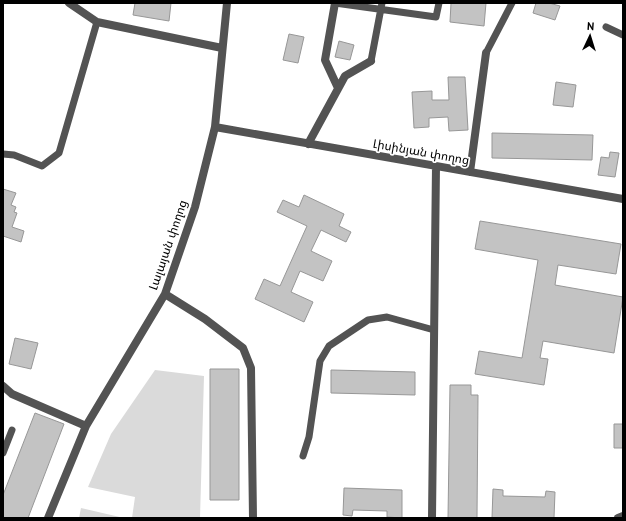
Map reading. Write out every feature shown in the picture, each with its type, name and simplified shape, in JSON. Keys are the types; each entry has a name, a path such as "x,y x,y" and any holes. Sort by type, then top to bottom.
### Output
{"street":[{"path":"69,3 97,22 222,48"},
{"name":"Լալայան փողոց","path":"48,518 86,426 165,294 195,207 215,127 227,3"},
{"path":"335,3 324,60 338,88"},
{"path":"470,172 486,53"},
{"path":"308,144 345,76 371,61"},
{"name":"Լիսինյան փողոց","path":"215,127 623,199"},
{"path":"432,518 436,166"},
{"path":"165,294 205,319 243,348 251,368 253,518"},
{"path":"3,386 12,394 86,426"},
{"path":"618,518 623,516"}],"lane":[{"path":"335,3 381,6 436,17 439,3"},
{"path":"486,53 512,3"},
{"path":"371,61 381,6"},
{"path":"3,154 14,155 42,166 59,153 97,22"},
{"path":"606,27 623,35"},
{"path":"303,456 309,437 320,360 329,346 368,320 387,317 434,330"},
{"path":"3,453 12,430"}],"shaded area":[{"path":"155,370 204,376 200,518 132,518 135,497 88,487 111,434"},
{"path":"81,508 124,518 79,518"}],"building":[{"path":"135,3 171,3 169,21 133,15"},
{"path":"451,3 486,3 484,26 450,22"},
{"path":"536,3 549,3 560,6 555,20 533,13"},
{"path":"289,34 304,37 298,63 283,60"},
{"path":"339,41 354,45 350,60 335,57"},
{"path":"448,77 465,77 468,130 449,131 448,117 429,118 429,127 414,128 412,92 432,91 432,100 449,100"},
{"path":"556,82 576,85 573,107 553,105"},
{"path":"492,133 593,135 592,160 492,158"},
{"path":"610,152 619,153 615,177 598,175 601,157 609,158"},
{"path":"3,189 16,193 11,205 16,207 14,212 17,213 12,227 24,231 21,242 3,236"},
{"path":"304,195 344,214 339,226 351,232 346,242 321,230 311,251 332,261 323,281 300,271 291,292 313,302 304,322 255,299 264,279 280,286 307,226 277,212 283,200 299,207"},
{"path":"480,221 621,244 616,274 558,265 555,285 623,297 614,353 543,341 540,358 548,359 544,385 475,374 479,351 522,358 538,260 475,249"},
{"path":"15,338 38,343 31,369 9,364"},
{"path":"210,369 239,369 239,500 210,500"},
{"path":"331,370 415,372 415,395 331,393"},
{"path":"450,385 471,385 471,395 478,395 477,518 448,518"},
{"path":"35,413 64,424 28,518 3,518 3,495"},
{"path":"614,424 623,424 623,448 614,448"},
{"path":"344,488 402,490 402,518 387,517 387,511 353,510 352,516 343,515"},
{"path":"493,489 503,490 503,496 545,497 546,491 555,492 554,518 492,518"}]}
